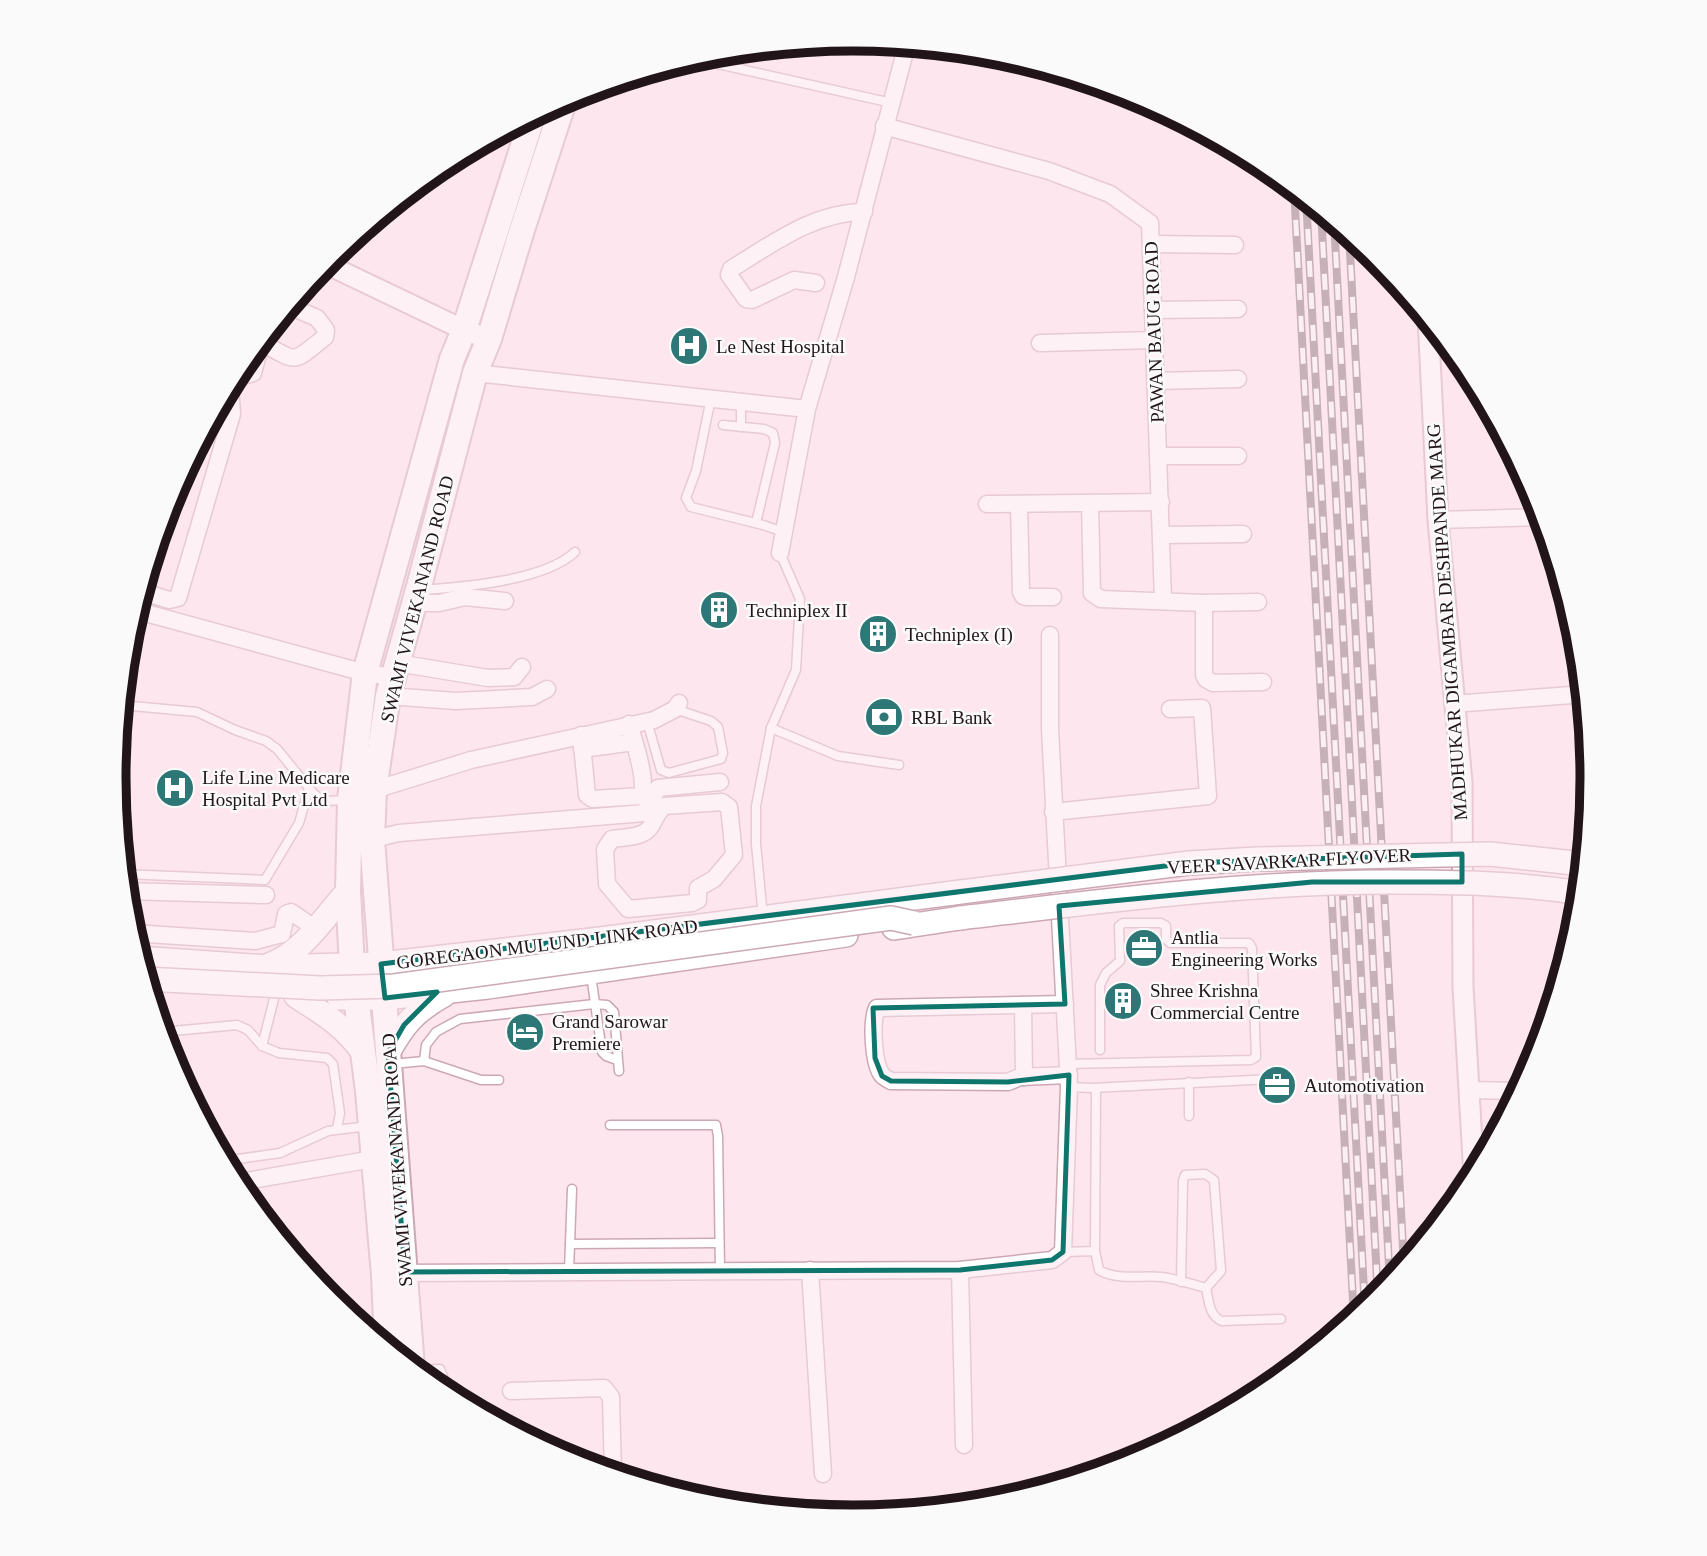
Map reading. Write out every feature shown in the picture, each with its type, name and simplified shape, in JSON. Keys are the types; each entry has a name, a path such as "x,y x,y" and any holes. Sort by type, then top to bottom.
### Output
{"main road":[{"name":"SWAMI VIVEKANAND ROAD","path":"410,1354 373,1159 355,999 348,891 374,790 393,678 475,373 489,339 560,113"},
{"name":"SWAMI VIVEKANAND ROAD","path":"388,1336 395,1274 385,998 360,842 350,800 365,673 452,359 464,330 529,128"},
{"name":"VEER SAVARKAR FLYOVER","path":"953,893 1189,863 1257,859 1490,854 1576,863"},
{"name":"VEER SAVARKAR FLYOVER","path":"960,918 1178,892 1312,882 1475,881 1572,892"},
{"path":"266,967 285,959 316,929 348,891"},
{"name":"GOREGAON MULUND LINK ROAD","path":"157,987 355,999 488,986 591,972 914,911 953,893"},
{"path":"153,972 335,981 399,978 745,928 889,910 914,911"},
{"name":"GOREGAON MULUND LINK ROAD","path":"149,959 266,967 381,964 763,917 914,911 960,918"},
{"path":"155,979 320,988 394,986 891,918 914,911"},
{"path":"389,1059 404,1025 420,1009 448,993 488,986"},
{"path":"285,995 337,1022 363,1052"}],"street":[{"path":"780,553 807,409 905,52"},
{"name":"PAWAN BAUG ROAD","path":"884,126 1049,171 1110,194 1150,223 1163,600"},
{"path":"816,283 794,280 752,300 746,299 729,275 731,269 789,234 834,215 863,212"},
{"path":"1151,244 1235,245"},
{"path":"335,268 464,330 489,339"},
{"path":"1153,310 1238,309"},
{"path":"269,345 289,358 298,358 325,337 326,330 317,318 298,310"},
{"name":"MADHUKAR DIGAMBAR DESHPANDE MARG","path":"1429,333 1438,520 1462,782 1463,987 1473,1158"},
{"path":"1040,342 1155,340"},
{"path":"475,373 807,409"},
{"path":"1156,381 1238,379"},
{"path":"150,592 178,598 232,414 231,402"},
{"path":"1159,457 1238,456"},
{"path":"987,505 1161,502"},
{"path":"1090,503 1092,593 1101,598 1204,603 1258,602"},
{"path":"1019,504 1021,592 1026,597 1053,597"},
{"path":"1438,520 1532,517"},
{"path":"1162,535 1244,534"},
{"path":"164,618 168,595"},
{"path":"416,597 439,603 465,597 505,601"},
{"path":"1204,603 1203,674 1206,679 1213,682 1263,682"},
{"path":"146,613 365,673 393,678 456,701 532,697 547,689"},
{"path":"395,1274 960,1269 1052,1260 1063,1252 1068,1075 1053,813 1050,635"},
{"path":"393,678 514,677 522,667"},
{"path":"1453,704 1576,695"},
{"path":"581,742 629,724 647,721 677,706"},
{"path":"1053,813 1208,796 1202,708 1170,709"},
{"path":"581,742 587,795 593,799 641,796 644,790 629,724"},
{"path":"374,790 471,760 581,742 634,742"},
{"path":"360,842 399,833 644,813 658,789 720,782"},
{"path":"628,909 692,903 698,900 698,888 714,879 734,855 729,807 722,802 664,806 645,833 612,839 605,849 607,884 628,909 632,934"},
{"path":"135,891 266,895"},
{"path":"143,934 255,941 282,934 286,914 291,912 316,929"},
{"path":"1065,1004 877,1008 873,1016 875,1058 882,1076 891,1081 1008,1082 1024,1077 1068,1075"},
{"path":"1023,1005 1024,1077"},
{"path":"1468,1090 1510,1091"},
{"path":"248,1181 373,1159"},
{"path":"960,1269 964,1445"},
{"path":"810,1270 823,1474"},
{"path":"511,1391 604,1388 611,1397 613,1464"}],"lane":[{"path":"718,64 892,103"},
{"path":"711,398 696,471 685,498 691,508 784,532"},
{"path":"741,402 741,427"},
{"path":"723,425 764,429 773,433 775,443 756,523"},
{"path":"416,597 544,570 565,562 575,552"},
{"path":"763,917 757,806 771,728 796,670 800,599 780,553"},
{"path":"130,706 197,712 266,741 277,749 309,788 324,801 350,800"},
{"path":"647,721 662,770 669,773 721,759 723,753 718,727 711,721 677,706"},
{"path":"771,728 838,756 899,765"},
{"path":"132,874 265,880 299,823 309,788"},
{"path":"1068,1075 1251,1060 1256,1057 1252,948 1249,943 1170,943 1166,939 1166,926 1161,923 1123,923 1119,926 1119,961 1106,973 1100,985 1100,1050"},
{"path":"591,972 602,1052 617,1060"},
{"path":"262,1046 285,995"},
{"path":"424,1061 426,1045 436,1032 460,1019 594,1004 607,1005 614,1012 619,1071"},
{"path":"172,1031 237,1025 248,1030 262,1046 279,1053 327,1058 333,1064 340,1113 337,1129"},
{"path":"389,1059 424,1061 481,1080 499,1080"},
{"path":"1068,1075 1096,1088 1273,1079"},
{"path":"1189,1082 1189,1116"},
{"path":"1096,1088 1096,1251 1099,1270 1122,1277 1163,1277 1206,1288"},
{"path":"610,1125 716,1125 720,1270"},
{"path":"235,1159 280,1153 328,1131 371,1126"},
{"path":"1181,1282 1182,1181 1185,1175 1205,1174 1214,1180 1221,1270 1206,1288"},
{"path":"569,1271 572,1189"},
{"path":"570,1244 719,1242"},
{"path":"1063,1252 1096,1251"},
{"path":"1206,1288 1215,1318 1223,1321 1281,1319"},
{"path":"431,1370 440,1370 444,1379"}],"highlighted area":[{"path":"1462,854 1462,882 1312,882 1059,906 1065,1004 873,1008 875,1058 882,1076 891,1081 1008,1082 1069,1075 1063,1252 1052,1260 960,1270 405,1272 388,1053 404,1025 437,992 385,998 381,964 1189,863"}],"railway":[{"path":"1295,200 1353,1306"},
{"path":"1307,210 1364,1296"},
{"path":"1322,222 1377,1282"},
{"path":"1335,233 1389,1269"},
{"path":"1350,247 1403,1254"}],"place":[{"name":"Le Nest Hospital","path":"689,346"},
{"name":"Techniplex II","path":"719,610"},
{"name":"Techniplex (I)","path":"878,634"},
{"name":"RBL Bank","path":"884,717"},
{"name":"Life Line Medicare Hospital Pvt Ltd","path":"175,788"},
{"name":"Antlia Engineering Works","path":"1144,948"},
{"name":"Shree Krishna Commercial Centre","path":"1123,1001"},
{"name":"Grand Sarowar Premiere","path":"525,1032"},
{"name":"Automotivation","path":"1277,1085"}]}
